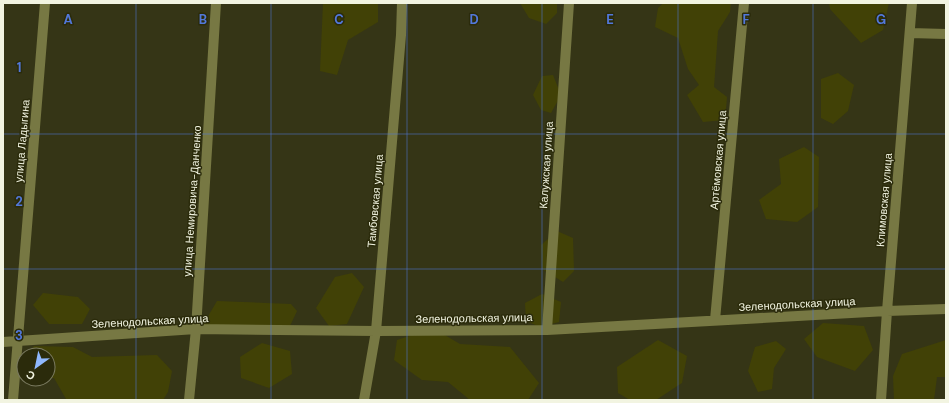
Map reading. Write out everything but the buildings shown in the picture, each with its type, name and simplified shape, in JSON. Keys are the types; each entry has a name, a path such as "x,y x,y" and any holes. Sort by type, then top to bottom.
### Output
{"street":[{"name":"улица Ладыгина","path":"13,400 45,3"},
{"name":"улица Немировича-Данченко","path":"189,400 196,329 216,3"},
{"name":"Тамбовская улица","path":"364,400 376,331 401,42 402,3"},
{"name":"Калужская улица","path":"547,330 569,3"},
{"name":"Артёмовская улица","path":"716,320 744,3"},
{"name":"Климовская улица","path":"882,400 887,311 912,3"},
{"path":"910,33 946,34"},
{"name":"Зеленодольская улица","path":"3,342 196,329 376,331 547,330 946,309"}],"shaded area":[{"path":"323,3 378,3 378,22 348,40 337,75 320,71"},
{"path":"520,3 557,3 557,13 546,24 529,18"},
{"path":"663,3 731,3 730,12 718,31 714,87 727,97 725,120 703,122 687,95 699,85 688,69 678,38 655,27 658,8"},
{"path":"829,3 889,3 883,30 861,43 830,9"},
{"path":"838,73 854,85 848,111 833,124 821,118 821,79"},
{"path":"553,75 561,95 551,113 541,110 533,95 542,76"},
{"path":"804,147 819,157 818,207 797,222 766,219 759,200 781,184 779,159"},
{"path":"557,231 573,238 574,271 563,282 542,269 541,245"},
{"path":"352,273 364,287 347,324 329,326 316,308 335,277"},
{"path":"43,293 78,297 90,309 82,324 49,324 33,305"},
{"path":"542,294 561,302 559,322 540,327 526,321 525,303"},
{"path":"217,301 291,304 297,311 290,326 196,329 207,318"},
{"path":"823,323 864,326 873,350 855,371 817,357 804,339"},
{"path":"433,328 460,344 510,347 539,383 528,400 470,400 448,382 422,380 394,360 397,340"},
{"path":"658,340 687,356 682,383 656,400 630,400 618,393 617,367"},
{"path":"946,340 946,377 937,377 934,400 894,400 893,376 902,354"},
{"path":"776,341 786,349 774,368 772,389 758,392 748,371 755,347"},
{"path":"262,343 290,351 292,374 269,388 241,378 240,357"},
{"path":"34,346 73,347 92,357 157,355 172,371 168,392 163,400 68,400 56,382 56,347 33,347"}]}
